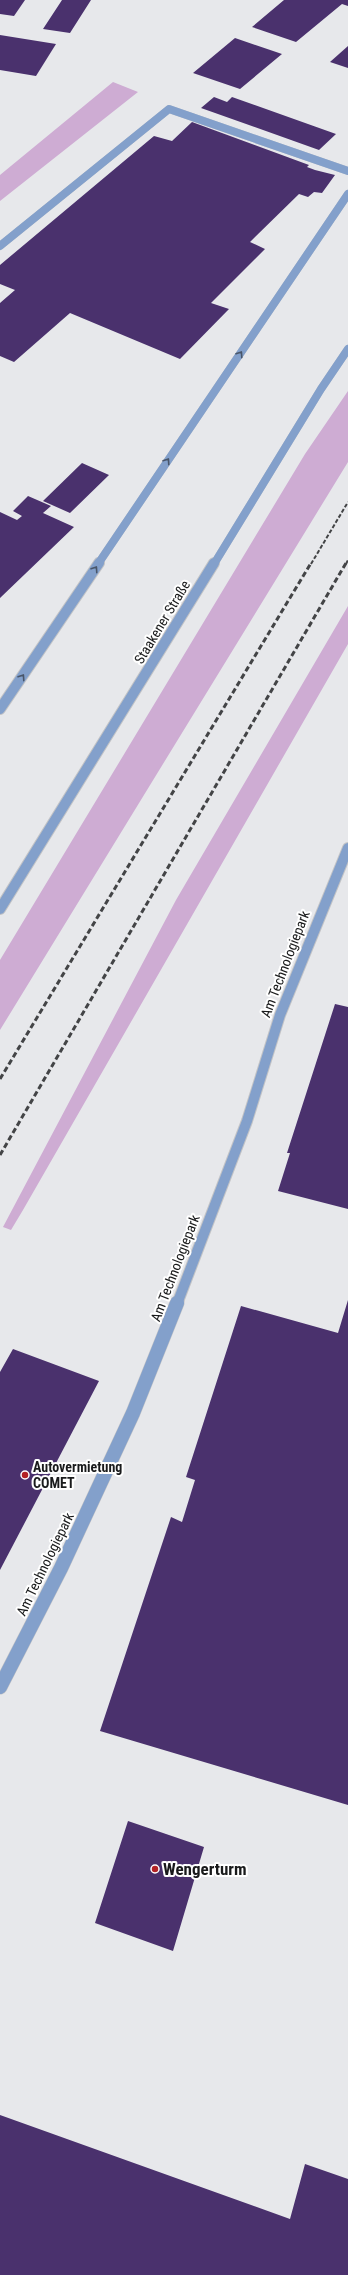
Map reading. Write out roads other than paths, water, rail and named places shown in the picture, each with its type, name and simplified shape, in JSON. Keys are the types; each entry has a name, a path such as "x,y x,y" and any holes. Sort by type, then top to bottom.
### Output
{"street":[{"path":"0,246 169,109 348,171"},
{"path":"0,709 348,194"},
{"name":"Staakener Straße","path":"0,909 53,826 321,389 348,349"},
{"name":"Am Technologiepark","path":"0,1687 60,1568 133,1413 244,1128 280,1015 348,848"}],"railway":[{"path":"311,564 348,502"},
{"path":"346,564 348,560"},
{"path":"0,1079 311,563"},
{"path":"0,1155 346,563"}],"place":[{"name":"Autovermietung COMET","path":"25,1475"},
{"name":"Wengerturm","path":"155,1869"}]}
